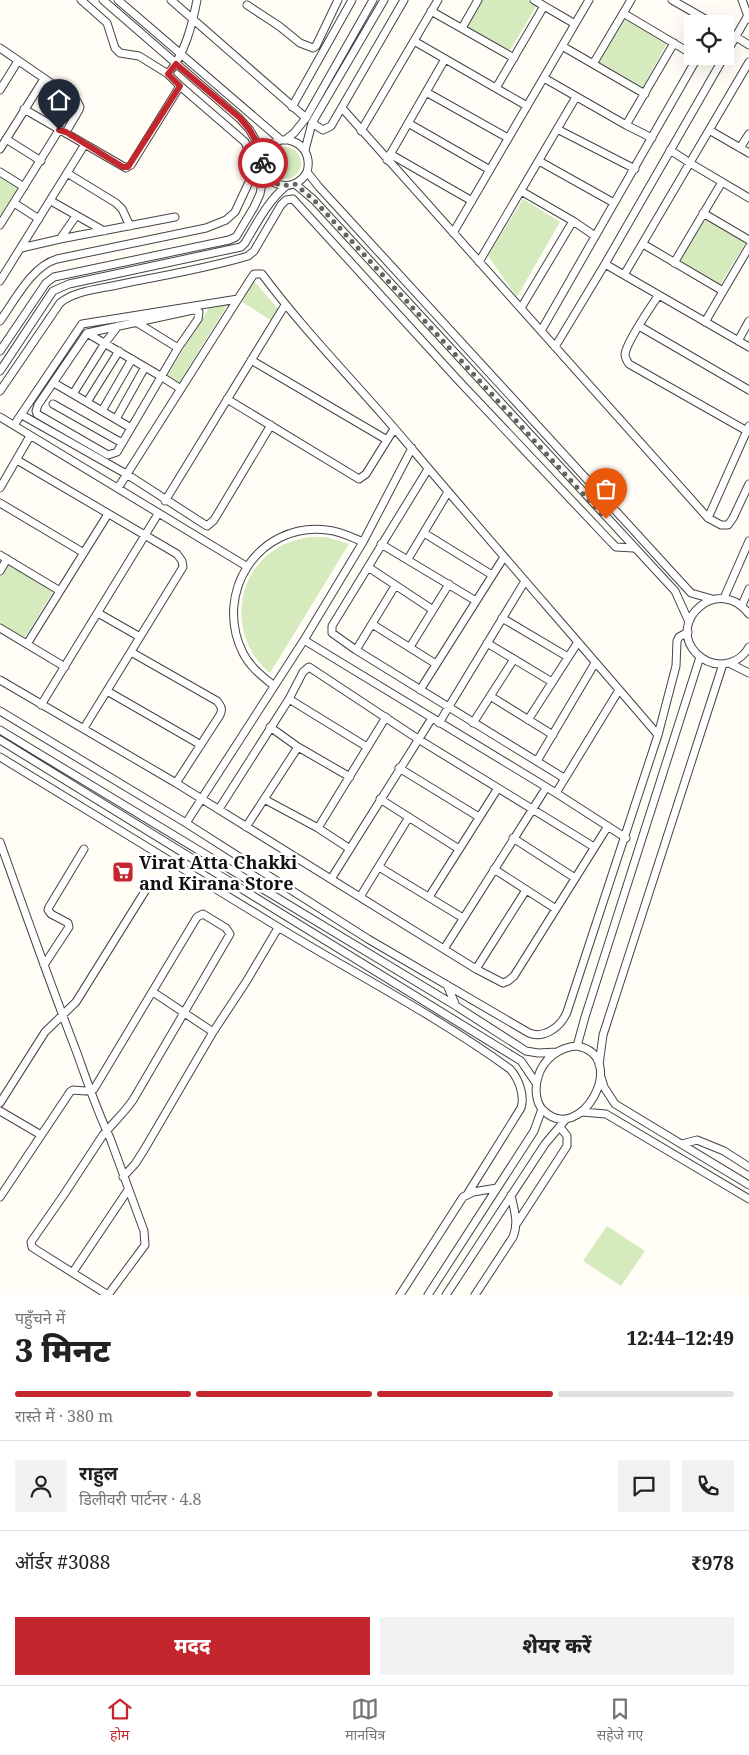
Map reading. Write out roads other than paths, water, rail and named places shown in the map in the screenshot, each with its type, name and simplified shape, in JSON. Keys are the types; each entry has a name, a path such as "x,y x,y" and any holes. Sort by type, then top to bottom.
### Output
{"street":[{"path":"0,321 36,272 48,262 206,228 226,220 236,210 252,173 250,150 246,142 168,74 139,56 120,53 115,48 107,23 80,0"},
{"path":"102,0 240,118 264,154"},
{"path":"118,0 283,140 294,142 305,150"},
{"path":"171,0 306,118"},
{"path":"168,74 181,54 193,19 197,0"},
{"path":"247,5 279,26 300,43 313,48 316,46 338,0"},
{"path":"292,107 352,0"},
{"path":"0,351 46,283 54,277 236,237 248,220 260,194 264,172 264,154 273,144 294,133 306,118 373,0"},
{"path":"0,371 53,291 59,287 234,249 245,243 270,202 286,186 295,184 307,172 309,163 305,150 312,123 384,0"},
{"path":"312,123 323,130 331,126 404,0"},
{"path":"361,131 438,0"},
{"path":"462,28 478,0"},
{"path":"534,0 575,24"},
{"path":"453,233 589,0"},
{"path":"593,64 631,0"},
{"path":"672,0 698,15"},
{"path":"555,348 748,18 742,0"},
{"path":"496,88 544,6"},
{"path":"431,11 514,58"},
{"path":"623,13 684,48"},
{"path":"734,35 749,45"},
{"path":"414,41 527,106"},
{"path":"626,125 674,42"},
{"path":"562,46 645,94"},
{"path":"0,48 79,104 79,110 41,161 0,225"},
{"path":"389,157 445,59"},
{"path":"0,89 18,60"},
{"path":"624,275 749,62"},
{"path":"541,331 693,65"},
{"path":"0,149 44,78"},
{"path":"544,78 652,138"},
{"path":"24,109 123,167 128,167 180,86"},
{"path":"426,92 508,138"},
{"path":"479,262 576,96"},
{"path":"342,108 361,131 389,157 453,233 708,518 721,525 728,525 749,484"},
{"path":"408,123 490,170"},
{"path":"557,129 635,169"},
{"path":"709,130 749,153"},
{"path":"740,148 749,134"},
{"path":"6,139 41,161"},
{"path":"0,281 51,201 84,144"},
{"path":"670,150 749,198"},
{"path":"389,157 472,201"},
{"path":"539,161 614,203"},
{"path":"0,172 24,187"},
{"path":"264,172 273,182 286,186"},
{"path":"307,172 319,188 691,593 712,599 724,598 734,601 749,614"},
{"path":"67,173 116,203 122,209 130,226"},
{"path":"674,263 722,182"},
{"path":"295,184 320,207 675,592 689,622"},
{"path":"521,192 595,236"},
{"path":"0,390 65,299 73,295 248,256 254,251 283,202 289,199 296,201 458,380 611,542 616,547 633,548"},
{"path":"51,201 104,231"},
{"path":"14,203 39,219"},
{"path":"236,210 248,220"},
{"path":"704,213 749,240"},
{"path":"60,239 76,216"},
{"path":"21,248 175,217"},
{"path":"259,220 269,225"},
{"path":"521,308 572,221"},
{"path":"642,244 723,291"},
{"path":"705,322 749,247"},
{"path":"605,264 749,347"},
{"path":"118,488 128,476 254,274 262,274 284,305 412,448 428,469 658,735"},
{"path":"658,296 639,326 625,354 629,364 748,429 708,518"},
{"path":"14,426 82,324 238,299"},
{"path":"165,501 284,305"},
{"path":"193,310 198,310 199,316 117,452 108,455 37,414 36,411 38,405 87,333 136,322 193,310"},
{"path":"738,341 749,321"},
{"path":"136,322 178,348"},
{"path":"73,394 118,326"},
{"path":"639,326 749,390"},
{"path":"87,333 132,358 181,389"},
{"path":"87,402 119,351"},
{"path":"102,411 132,358"},
{"path":"251,360 387,440"},
{"path":"116,419 145,367"},
{"path":"54,383 131,428"},
{"path":"227,399 359,479 366,474 394,429"},
{"path":"53,404 122,443"},
{"path":"22,415 128,476 204,526 209,525 271,425"},
{"path":"0,417 246,566"},
{"path":"0,488 30,436"},
{"path":"186,824 304,640 362,542 412,448"},
{"path":"17,460 177,554 182,562 183,566 84,728"},
{"path":"428,469 332,626 332,630 335,636 356,650 564,778"},
{"path":"408,559 448,492"},
{"path":"0,503 84,553"},
{"path":"27,644 108,514"},
{"path":"41,705 158,514"},
{"path":"274,686 257,672 243,654 235,634 232,612 236,590 246,566 272,542 289,534 308,530 327,530 345,534 362,542"},
{"path":"424,533 492,575"},
{"path":"724,598 749,542"},
{"path":"382,544 476,601"},
{"path":"420,690 504,556"},
{"path":"0,571 3,557 60,591"},
{"path":"368,567 433,610"},
{"path":"439,723 525,581"},
{"path":"410,648 449,584"},
{"path":"356,650 395,586"},
{"path":"742,606 749,589"},
{"path":"712,599 702,604 694,612 689,622 689,641 694,650 700,657 715,664 739,659 749,647"},
{"path":"98,613 140,637"},
{"path":"502,618 568,657"},
{"path":"372,624 436,664"},
{"path":"0,628 65,667"},
{"path":"0,711 368,938 535,1035 545,1034 563,1021 567,1012 626,838 658,735 676,666 676,641 688,632"},
{"path":"304,640 556,793 626,838"},
{"path":"528,720 578,642"},
{"path":"487,643 552,682"},
{"path":"131,652 221,705 222,711 220,715 176,783"},
{"path":"577,1046 700,657"},
{"path":"473,723 514,659"},
{"path":"536,761 596,663"},
{"path":"726,663 749,673"},
{"path":"599,1065 603,1035 726,663"},
{"path":"219,809 289,698 303,672 309,667 418,738 594,847"},
{"path":"0,680 176,783 476,969 503,983 514,976 608,826"},
{"path":"556,793 619,690"},
{"path":"107,691 201,745"},
{"path":"490,696 553,735"},
{"path":"289,698 367,747"},
{"path":"318,828 386,717"},
{"path":"331,879 432,718"},
{"path":"270,727 298,747 350,777"},
{"path":"0,730 456,1006 526,1051 538,1053 557,1052"},
{"path":"0,740 521,1060 536,1083"},
{"path":"246,827 298,747"},
{"path":"0,757 177,864 278,928 434,1020 510,1069 517,1079 523,1102 521,1108 468,1193 461,1200 400,1295"},
{"path":"399,768 479,817"},
{"path":"429,897 498,788"},
{"path":"444,949 546,788"},
{"path":"264,799 318,828 350,849"},
{"path":"380,799 459,849"},
{"path":"360,897 409,817"},
{"path":"513,838 575,878"},
{"path":"0,842 62,1016 91,1091 106,1131 123,1177 144,1231 145,1244 108,1295 32,1247 31,1242 54,1211 106,1131 117,1121 133,1100 230,936 226,928 200,914 94,1089 91,1091 73,1090 70,1092 0,1197"},
{"path":"44,965 69,927 68,923 51,914 48,910 49,907 84,850"},
{"path":"379,867 463,918"},
{"path":"494,869 556,909"},
{"path":"0,1103 45,1032 76,1002 147,888"},
{"path":"476,969 526,890"},
{"path":"123,1177 135,1164 213,1032 278,928"},
{"path":"447,984 456,1006"},
{"path":"153,992 213,1032"},
{"path":"434,1020 439,1010"},
{"path":"601,1076 594,1096 582,1112 560,1120 542,1110 537,1098 536,1083 539,1072 547,1060 557,1052 569,1047 586,1048 595,1054 599,1065 604,1087 615,1104 749,1185"},
{"path":"428,1295 534,1130 542,1110"},
{"path":"0,1111 41,1135"},
{"path":"582,1112 606,1114 749,1199"},
{"path":"446,1295 545,1144 566,1119"},
{"path":"475,1295 513,1237 517,1223 567,1146 567,1136 560,1127"},
{"path":"682,1144 697,1140 724,1152 749,1167"},
{"path":"468,1193 497,1188"},
{"path":"73,1272 128,1190"},
{"path":"511,1195 517,1223"}],"place":[{"name":"Virat Atta Chakki and Kirana Store","path":"123,872"}]}
